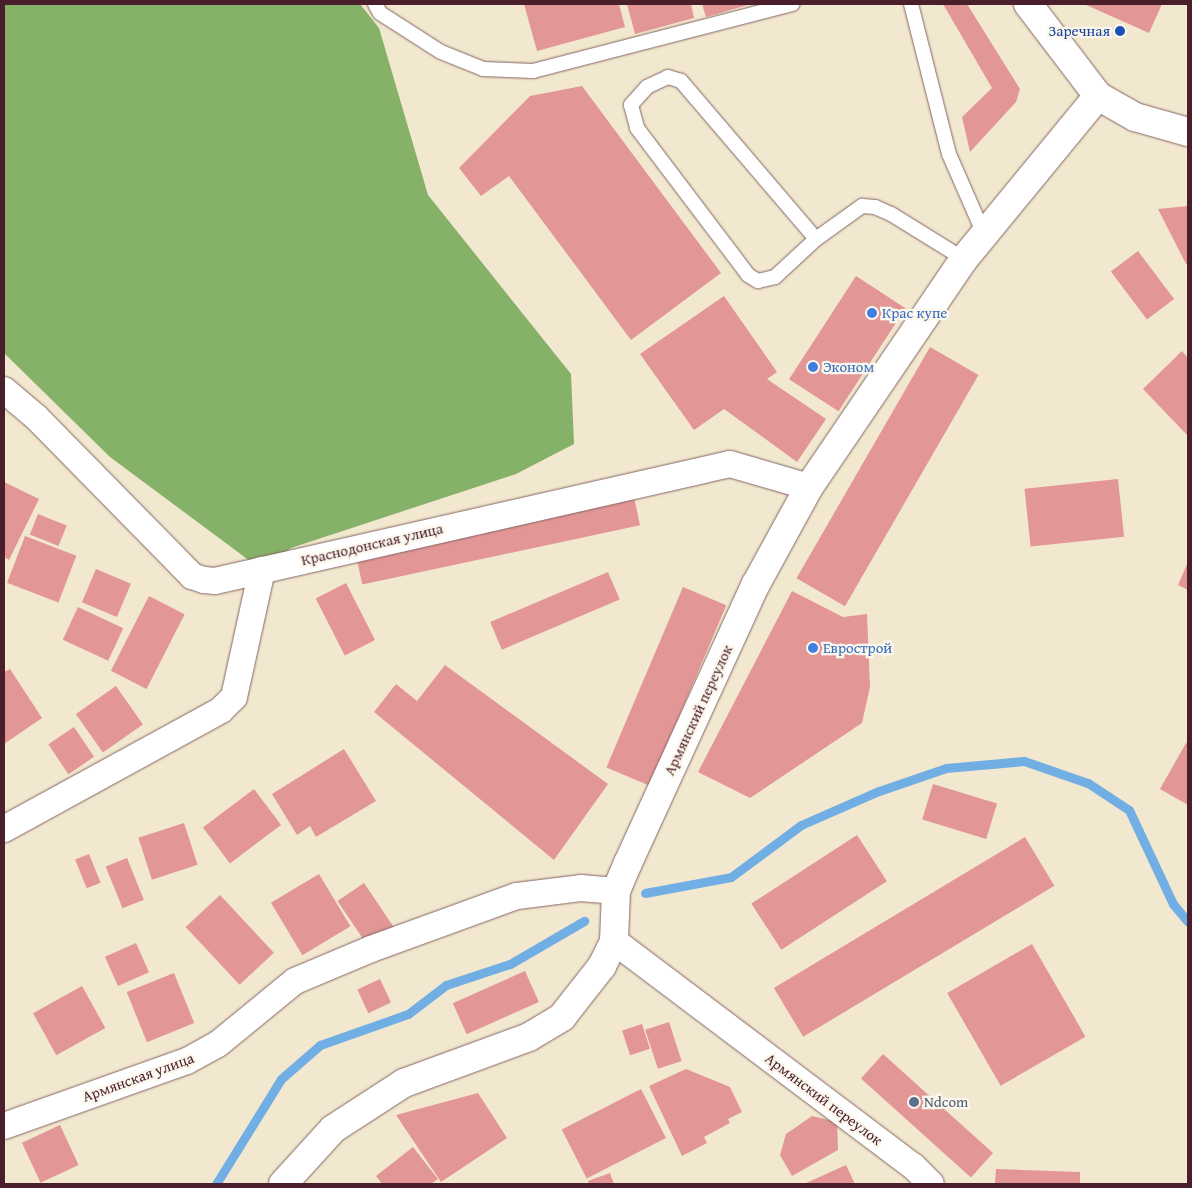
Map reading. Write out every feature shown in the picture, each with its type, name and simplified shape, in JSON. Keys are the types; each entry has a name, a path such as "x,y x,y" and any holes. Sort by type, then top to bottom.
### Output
{"street":[{"path":"1028,4 1098,96 1135,117 1188,132"},
{"name":"Армянский переулок","path":"283,1184 333,1129 404,1083 529,1037 562,1017 602,966 614,941 616,891 756,584 810,487 964,259 1098,96"},
{"name":"Краснодонская улица","path":"4,390 36,417 192,576 215,581 730,464 810,487"},
{"path":"4,829 221,710 234,697 262,570"},
{"name":"Армянская улица","path":"4,1126 188,1061 218,1044 295,981 371,948 517,896 580,888 616,891"},
{"name":"Армянский переулок","path":"614,941 913,1166 932,1184"}],"lane":[{"path":"375,4 380,13 440,52 483,69 533,71 793,4"},
{"path":"911,4 949,154 984,234"},
{"path":"816,239 681,80 668,77 647,87 631,105 637,128 748,275 758,281 775,276 816,239 862,206 874,206 964,259"}],"green space":[{"path":"4,4 360,4 379,28 428,195 571,374 574,444 516,474 291,548 262,570 110,457 4,353"}],"building":[{"path":"524,4 619,4 625,27 537,51"},
{"path":"627,4 691,4 694,18 635,34"},
{"path":"702,4 751,4 706,17"},
{"path":"943,4 967,4 1020,89 1016,102 970,152 962,117 992,88"},
{"path":"1084,4 1162,4 1149,33"},
{"path":"582,86 721,273 631,340 509,176 481,196 459,168 530,96"},
{"path":"1188,206 1188,264 1186,264 1158,209"},
{"path":"1138,251 1174,299 1147,319 1111,271"},
{"path":"856,276 905,308 838,411 789,379"},
{"path":"724,296 777,372 767,379 826,419 797,462 724,409 694,430 640,354"},
{"path":"930,347 978,375 845,606 796,578"},
{"path":"1182,351 1188,358 1188,436 1143,389"},
{"path":"1118,479 1124,537 1031,547 1025,489"},
{"path":"4,482 39,499 9,560 4,557"},
{"path":"634,497 640,525 362,584 356,556"},
{"path":"38,514 67,526 59,546 30,534"},
{"path":"25,536 76,556 58,602 7,583"},
{"path":"1188,562 1188,590 1178,585"},
{"path":"96,569 131,584 117,617 82,602"},
{"path":"608,572 620,600 502,650 490,622"},
{"path":"346,583 375,640 345,655 316,598"},
{"path":"683,587 726,605 650,786 606,767"},
{"path":"792,591 843,617 867,614 870,687 862,723 750,798 698,772"},
{"path":"149,596 185,614 147,689 111,671"},
{"path":"78,607 123,628 108,661 63,640"},
{"path":"445,665 608,784 554,860 374,712 396,684 417,701"},
{"path":"10,669 42,718 4,744 4,672"},
{"path":"116,686 143,725 103,753 76,714"},
{"path":"74,727 94,757 68,774 48,744"},
{"path":"1186,743 1188,744 1188,805 1160,789"},
{"path":"344,749 376,801 316,837 310,826 297,835 272,794"},
{"path":"933,784 997,804 986,839 922,819"},
{"path":"254,789 281,825 230,863 203,828"},
{"path":"184,823 198,865 152,880 138,838"},
{"path":"857,835 887,881 781,950 751,904"},
{"path":"1025,837 1054,886 803,1037 774,988"},
{"path":"89,854 101,883 87,888 75,860"},
{"path":"127,858 144,900 123,908 106,867"},
{"path":"319,874 350,926 302,955 271,903"},
{"path":"364,883 394,928 368,946 337,901"},
{"path":"220,895 274,953 240,985 186,927"},
{"path":"136,943 149,972 118,986 105,957"},
{"path":"1032,944 1086,1037 1001,1086 947,993"},
{"path":"525,971 539,1002 467,1034 453,1003"},
{"path":"174,973 194,1023 147,1042 127,992"},
{"path":"380,979 391,1003 368,1013 357,990"},
{"path":"82,986 105,1028 56,1055 33,1013"},
{"path":"669,1022 682,1061 658,1069 645,1030"},
{"path":"642,1024 650,1049 630,1055 622,1030"},
{"path":"883,1054 993,1153 971,1178 861,1079"},
{"path":"686,1069 730,1087 742,1112 728,1119 730,1123 704,1137 707,1143 682,1156 649,1086"},
{"path":"641,1089 666,1138 587,1178 562,1129"},
{"path":"478,1093 507,1138 441,1182 396,1115"},
{"path":"812,1116 837,1122 838,1150 792,1176 780,1155 786,1134"},
{"path":"60,1125 79,1165 41,1183 22,1143"},
{"path":"413,1147 438,1179 431,1184 382,1184 376,1176"},
{"path":"846,1165 855,1184 804,1184"},
{"path":"996,1169 1080,1172 1080,1184 995,1184"},
{"path":"610,1173 614,1184 589,1184 588,1181"}],"waterway":[{"path":"645,893 731,877 801,825 879,791 946,768 1024,761 1088,783 1129,810 1173,904 1188,922"},
{"path":"216,1184 281,1079 320,1045 408,1014 446,985 510,964 584,921"}],"place":[{"name":"Заречная","path":"1120,31"},
{"name":"Крас купе","path":"872,313"},
{"name":"Эконом","path":"813,367"},
{"name":"Еврострой","path":"813,648"},
{"name":"Ndcom","path":"914,1102"}]}
